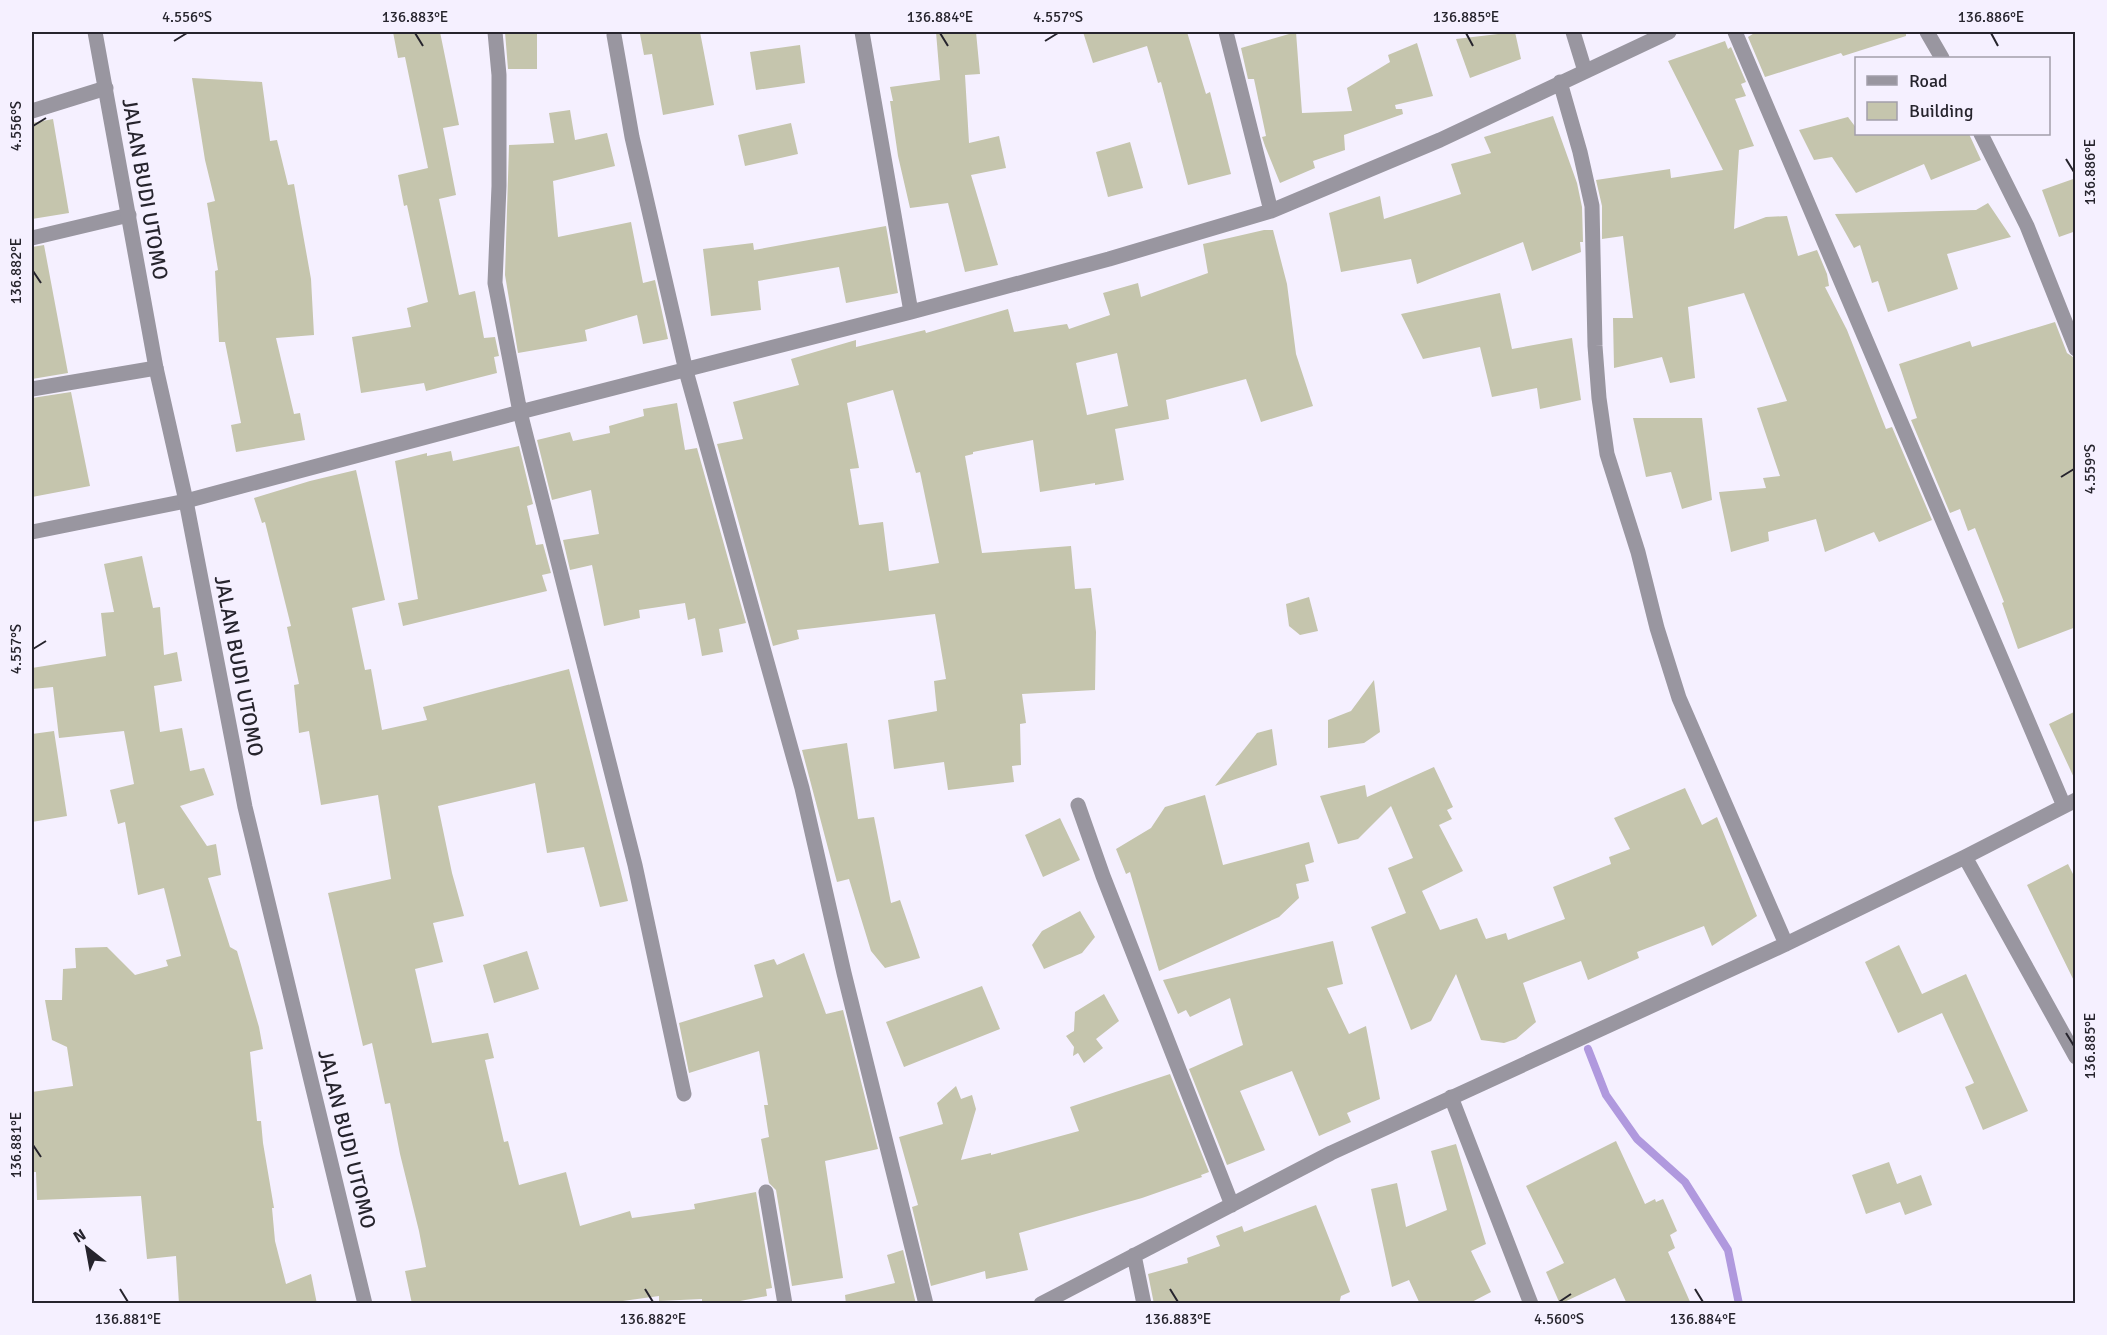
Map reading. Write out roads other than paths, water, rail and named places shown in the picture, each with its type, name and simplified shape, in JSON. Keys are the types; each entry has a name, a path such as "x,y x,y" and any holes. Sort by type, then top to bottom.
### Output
{"street":[{"name":"JALAN BUDI UTOMO","path":"95,32 156,368 186,501 245,807 365,1304"},
{"path":"495,32 499,75 499,186 495,283 520,412 634,865 684,1094"},
{"path":"862,32 911,312"},
{"path":"1226,32 1272,211"},
{"path":"1573,32 1585,71"},
{"path":"32,532 186,501 520,412 911,312 1109,259 1272,211 1440,140 1669,32"},
{"path":"1041,1304 1330,1153 1786,944 2070,803 1735,32"},
{"path":"1927,32 1941,57"},
{"path":"614,35 632,137 686,371 802,788 844,973 926,1304"},
{"path":"1560,82 1581,152 1592,206 1595,346 1607,454 1638,552 1657,628 1679,698 1786,944"},
{"path":"32,111 106,88"},
{"path":"1982,135 2027,226 2076,349"},
{"path":"32,238 129,215"},
{"path":"32,389 156,368"},
{"path":"1078,805 1103,876 1232,1205"},
{"path":"1965,857 2076,1057"},
{"path":"1451,1097 1531,1304"},
{"path":"766,1192 785,1304"},
{"path":"1134,1255 1144,1304"}],"waterway":[{"path":"1588,1049 1606,1095 1637,1139 1685,1182 1728,1250 1739,1304"}]}
